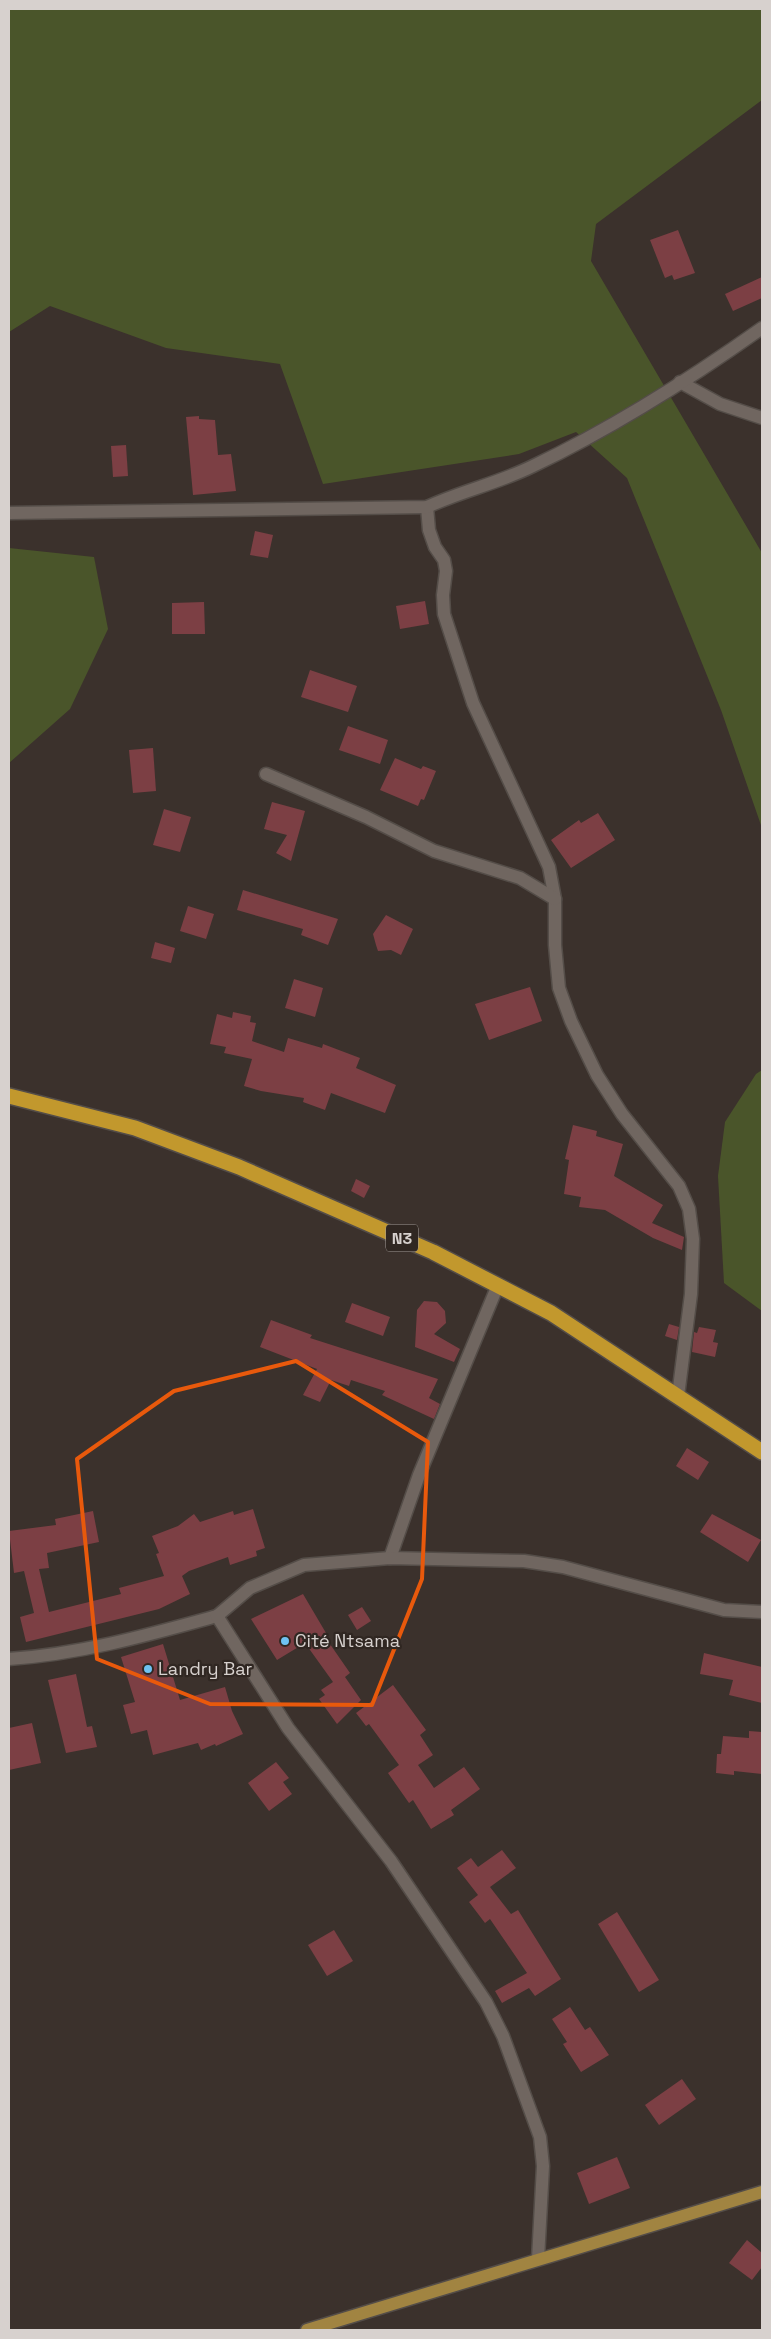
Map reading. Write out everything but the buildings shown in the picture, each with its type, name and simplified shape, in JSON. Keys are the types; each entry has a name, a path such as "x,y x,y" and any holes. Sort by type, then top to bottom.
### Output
{"highway":[{"name":"N3","path":"9,1096 135,1128 239,1167 425,1248 551,1313 762,1452"}],"main road":[{"path":"307,2330 762,2192"}],"street":[{"path":"9,513 427,507 448,497 532,467 614,424 762,328"},
{"path":"680,382 720,404 762,418"},
{"path":"427,507 429,530 435,547 444,560 446,571 443,595 444,614 473,703 549,867 555,899 555,945 559,988 571,1021 597,1075 622,1114 679,1186 689,1209 693,1239 691,1294 678,1396"},
{"path":"266,774 366,817 434,851 520,878 555,899"},
{"path":"390,1558 419,1475 498,1285"},
{"path":"9,1659 50,1656 109,1645 217,1616 250,1588 304,1565 390,1558 524,1561 563,1567 724,1610 762,1612"},
{"path":"217,1616 288,1728 391,1861 486,2002 504,2036 540,2137 544,2166 538,2259"}],"highlighted area":[{"path":"296,1361 428,1442 422,1579 372,1705 210,1704 97,1659 77,1459 174,1391"}],"green space":[{"path":"9,9 762,9 762,100 596,224 591,261 762,553 762,828 721,710 627,478 576,432 519,454 323,484 280,364 166,348 50,306 9,332"},
{"path":"9,548 94,557 108,629 70,709 9,763"},
{"path":"762,1070 762,1311 724,1283 718,1176 725,1122 756,1074"}],"place":[{"name":"Cité Ntsama","path":"285,1641"},
{"name":"Landry Bar","path":"148,1669"}]}
